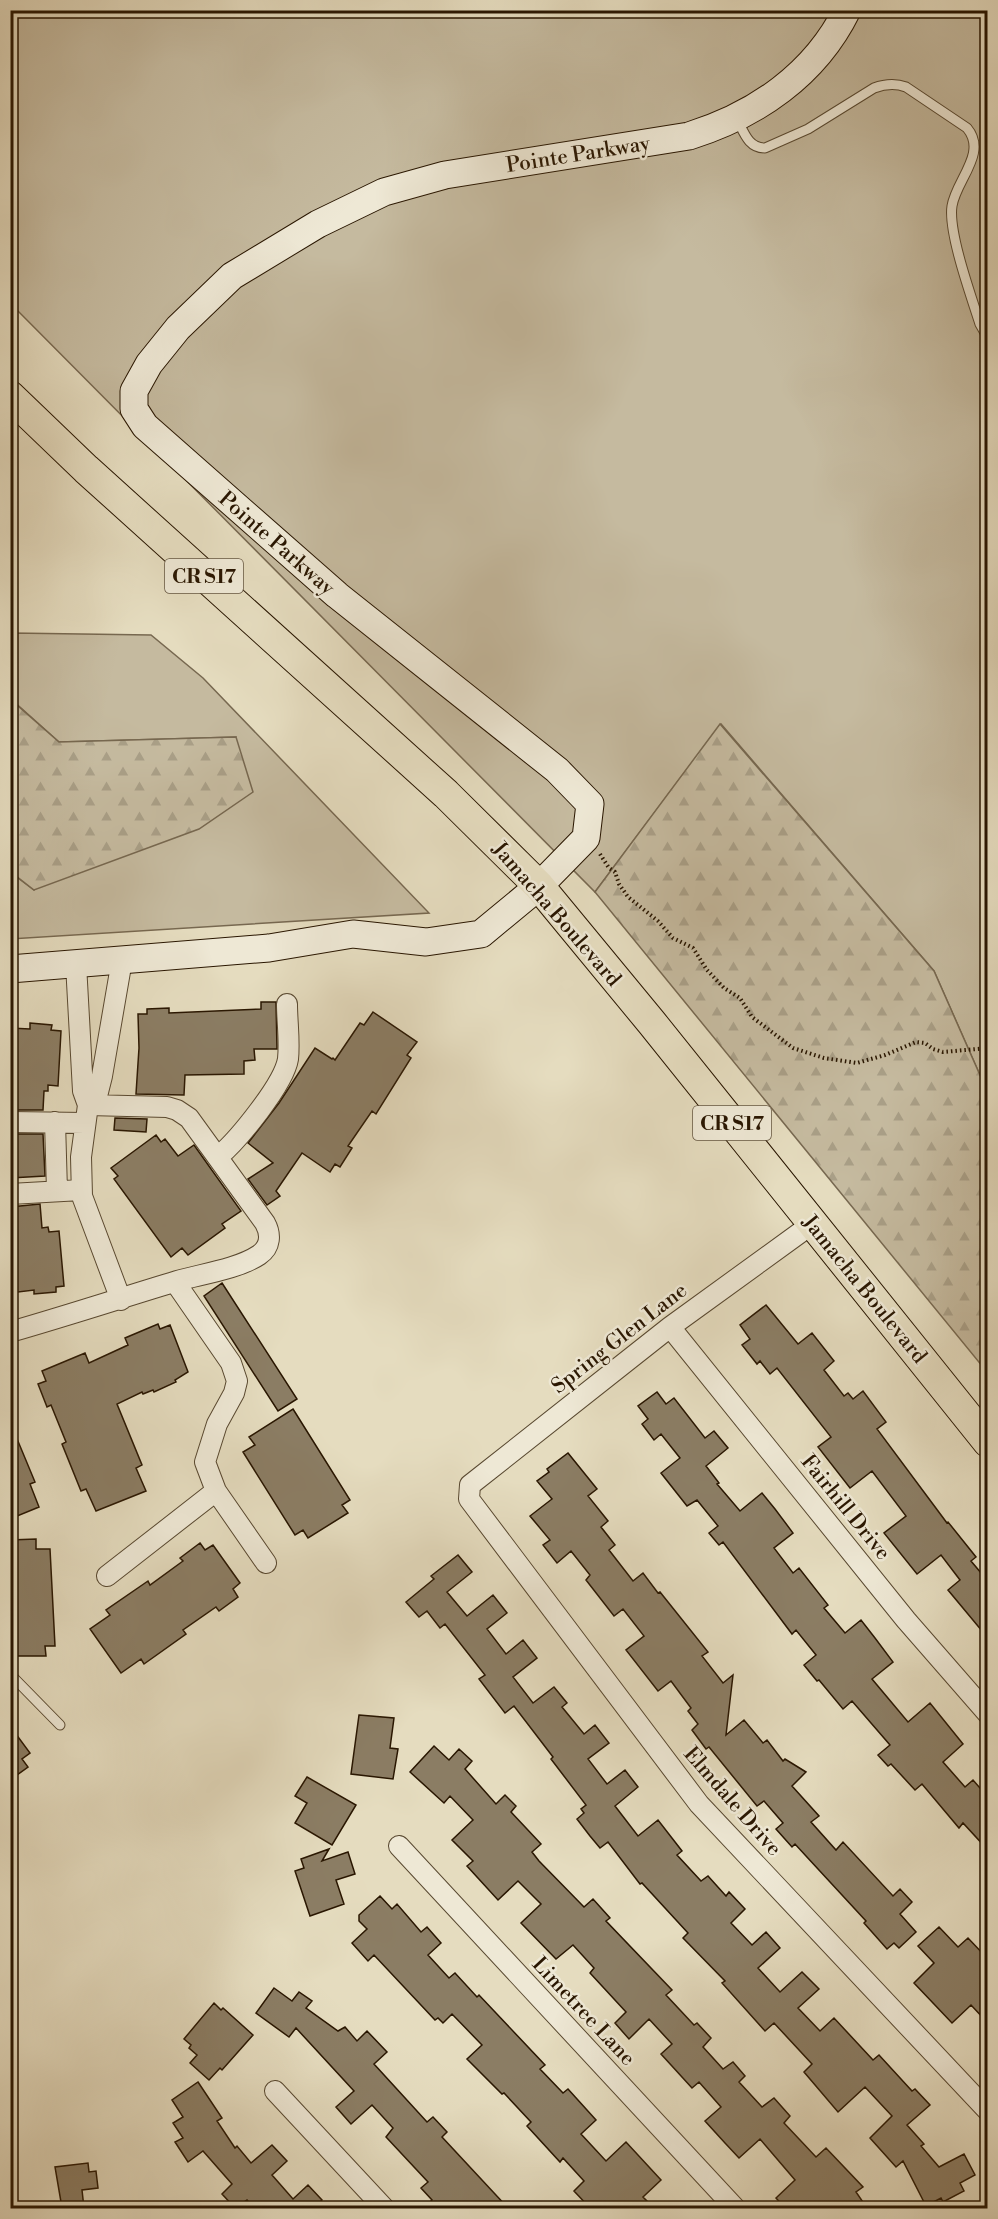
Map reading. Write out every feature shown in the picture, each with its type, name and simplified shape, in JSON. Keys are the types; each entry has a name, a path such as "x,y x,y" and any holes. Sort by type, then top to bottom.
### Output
{"main road":[{"name":"Jamacha Boulevard","path":"10,396 86,469 446,794 538,886 652,1023 987,1442"}],"street":[{"name":"Pointe Parkway","path":"586,838 590,804 557,770 337,595 145,426 134,409 134,391 149,364 178,328 232,276 318,225 384,192 445,176 689,136 736,118 760,105 804,71 828,43 847,10"},
{"path":"10,969 269,948 353,934 426,942 481,934 538,886 586,838"},
{"path":"86,1114 100,1084 122,960"},
{"path":"76,964 86,1114 81,1157 81,1190 121,1300"},
{"path":"219,1156 232,1144 282,1075 288,1060 287,1004"},
{"path":"80,1045 108,1044"},
{"path":"10,1122 55,1122 86,1114 167,1107 177,1110 189,1118 219,1156 270,1233 268,1244 262,1254 246,1262 10,1332"},
{"path":"55,1122 57,1191"},
{"path":"10,1194 81,1190"},
{"name":"Spring Glen Lane","path":"469,1499 470,1485 670,1328 812,1224"},
{"path":"175,1282 231,1363 237,1381 234,1393 217,1424 205,1462 216,1491 266,1563"},
{"name":"Fairhill Drive","path":"670,1328 906,1620 987,1714"},
{"path":"107,1576 216,1491"},
{"name":"Elmdale Drive","path":"469,1499 699,1804 987,2111"},
{"name":"Limetree Lane","path":"399,1846 735,2208"},
{"path":"274,2091 384,2208"}],"lane":[{"path":"736,118 750,143 759,148 765,148 808,129 874,88 884,84 895,84 906,87 967,128 972,135 975,147 955,194 952,206 952,229 980,324 987,338"},
{"path":"10,1674 60,1725"}],"path":[{"path":"586,838 606,861 609,868 615,872 618,884 628,897 658,921 673,938 693,948 707,970 724,988 740,999 752,1017 793,1048 824,1058 857,1063 879,1058 916,1042 925,1043 943,1052 987,1048"}],"green space":[{"path":"10,11 987,11 987,1091 934,971 721,724 595,892 11,304"},
{"path":"11,633 151,635 203,678 429,913 10,939 10,872 34,890 235,737 59,742 11,699"},
{"path":"10,699 59,742 236,737 253,792 199,829 34,890 11,872"},
{"path":"720,724 934,971 987,1091 987,1372 595,892"}],"building":[{"path":"261,1002 276,1002 277,1049 254,1049 255,1060 244,1061 244,1074 185,1075 184,1095 136,1094 139,1048 138,1014 147,1014 147,1009 169,1008 169,1013 261,1009"},
{"path":"373,1012 417,1042 407,1055 411,1058 376,1114 372,1111 348,1146 352,1148 340,1167 335,1164 330,1172 302,1153 276,1191 280,1196 267,1205 248,1179 273,1163 248,1143 279,1103 315,1048 335,1060 360,1023 364,1025"},
{"path":"30,1023 52,1025 51,1030 61,1031 58,1086 48,1085 48,1091 44,1091 43,1110 10,1110 10,1028 30,1029"},
{"path":"115,1118 147,1119 146,1132 114,1130"},
{"path":"10,1134 43,1134 45,1176 10,1178"},
{"path":"156,1135 161,1142 165,1139 178,1156 194,1145 241,1211 222,1224 225,1228 188,1255 182,1248 171,1257 114,1179 118,1176 111,1168"},
{"path":"40,1204 42,1228 48,1227 49,1232 59,1231 64,1286 56,1287 56,1292 34,1294 34,1290 10,1293 10,1207"},
{"path":"222,1283 297,1399 278,1411 204,1296"},
{"path":"766,1305 798,1344 812,1333 834,1361 824,1370 844,1396 848,1393 853,1399 863,1391 886,1422 877,1429 947,1523 976,1557 971,1561 987,1580 987,1637 948,1590 960,1580 941,1555 917,1574 884,1533 906,1516 872,1471 850,1488 818,1447 831,1437 777,1368 770,1374 760,1361 757,1364 742,1345 750,1339 740,1325"},
{"path":"158,1324 160,1329 170,1325 188,1372 175,1380 176,1382 154,1392 153,1390 143,1394 142,1392 117,1404 142,1465 136,1468 146,1491 96,1511 86,1489 81,1491 62,1444 66,1442 51,1405 47,1407 38,1384 46,1381 42,1371 85,1353 89,1363 128,1345 125,1338"},
{"path":"657,1392 666,1404 674,1398 705,1438 714,1431 728,1448 706,1466 719,1483 717,1484 740,1511 762,1493 793,1533 774,1548 793,1573 799,1568 828,1605 824,1608 845,1633 861,1620 875,1638 893,1662 872,1679 908,1722 930,1703 963,1744 943,1762 965,1787 973,1780 987,1796 987,1849 963,1823 959,1828 922,1784 915,1790 891,1764 888,1766 878,1755 890,1745 852,1701 843,1709 819,1680 817,1681 804,1665 816,1655 796,1630 792,1634 723,1542 719,1545 709,1533 718,1526 697,1500 687,1506 661,1473 680,1458 661,1434 654,1440 642,1424 648,1419 638,1406"},
{"path":"293,1409 350,1500 342,1505 348,1513 308,1538 303,1530 295,1535 243,1452 255,1445 249,1437"},
{"path":"10,1422 35,1482 30,1484 39,1507 10,1519"},
{"path":"568,1453 597,1489 588,1496 608,1521 601,1527 615,1545 609,1550 633,1581 643,1573 658,1593 660,1592 708,1652 702,1656 723,1683 733,1675 726,1735 744,1720 763,1743 767,1740 783,1761 785,1759 806,1772 792,1786 819,1816 811,1822 836,1850 843,1842 893,1896 900,1889 912,1902 900,1914 916,1932 899,1948 894,1943 887,1949 864,1923 866,1921 795,1844 792,1847 776,1829 783,1823 764,1801 757,1806 709,1747 706,1749 692,1730 698,1724 688,1711 691,1708 671,1681 658,1691 626,1650 644,1636 623,1609 614,1616 586,1580 590,1575 571,1551 557,1563 543,1545 550,1540 530,1516 552,1499 537,1481 549,1472 547,1469"},
{"path":"36,1539 36,1549 50,1549 55,1646 45,1646 46,1656 10,1656 10,1540"},
{"path":"200,1543 205,1550 213,1545 240,1583 233,1589 238,1597 219,1611 216,1607 183,1630 186,1634 144,1664 141,1659 121,1673 90,1629 110,1615 106,1610 148,1581 150,1585 183,1561 180,1558"},
{"path":"458,1555 472,1572 447,1592 467,1616 493,1595 507,1613 487,1629 506,1654 523,1640 537,1658 513,1677 533,1703 554,1687 567,1703 562,1707 584,1734 595,1725 609,1743 588,1759 607,1784 625,1770 638,1787 615,1806 638,1836 658,1820 682,1851 677,1855 701,1881 708,1876 726,1896 729,1892 745,1909 731,1923 752,1945 766,1932 780,1948 758,1968 780,1992 802,1972 819,1989 798,2008 820,2031 834,2018 873,2060 879,2055 912,2091 915,2089 930,2105 907,2125 924,2144 921,2146 939,2167 964,2154 975,2175 960,2183 964,2191 943,2202 941,2198 926,2206 903,2161 896,2167 870,2138 892,2116 865,2087 838,2112 804,2072 812,2064 774,2023 765,2031 722,1983 725,1981 683,1938 688,1933 642,1883 640,1884 608,1842 600,1848 590,1836 577,1819 584,1813 581,1809 586,1805 514,1706 505,1713 479,1679 485,1675 445,1624 440,1628 427,1611 419,1617 406,1602 434,1579 431,1576"},
{"path":"359,1715 394,1718 390,1748 398,1749 393,1779 351,1774"},
{"path":"10,1726 30,1753 22,1759 28,1767 10,1780"},
{"path":"434,1746 449,1760 459,1749 472,1761 465,1769 496,1804 505,1795 516,1806 511,1812 541,1844 532,1852 539,1861 584,1907 593,1899 610,1918 606,1921 672,1990 666,1995 694,2025 697,2023 711,2038 703,2047 723,2069 733,2062 745,2076 739,2082 762,2107 774,2098 790,2116 784,2123 816,2157 826,2148 863,2187 856,2192 867,2208 785,2208 776,2198 795,2180 760,2139 739,2158 705,2121 721,2107 699,2082 692,2088 661,2054 672,2044 649,2019 629,2039 615,2023 626,2012 590,1973 594,1968 573,1945 556,1959 521,1923 541,1904 518,1881 498,1900 467,1866 473,1861 452,1840 473,1820 450,1796 444,1803 410,1772"},
{"path":"307,1777 356,1805 332,1845 295,1823 307,1803 295,1796"},
{"path":"329,1849 322,1861 348,1852 355,1874 336,1880 344,1904 310,1916 295,1871 304,1868 301,1859"},
{"path":"380,1896 392,1909 397,1904 421,1932 427,1927 441,1943 428,1955 449,1978 455,1973 477,1997 479,1995 545,2065 540,2069 563,2093 568,2089 596,2120 581,2134 606,2161 626,2142 661,2180 643,2197 654,2208 590,2208 574,2191 584,2181 563,2158 560,2162 527,2126 531,2122 467,2059 482,2045 452,2014 443,2023 438,2018 435,2020 374,1955 368,1961 352,1943 367,1929 359,1921 359,1915"},
{"path":"939,1927 958,1947 968,1938 987,1958 987,2022 971,2005 952,2023 914,1983 934,1963 918,1946"},
{"path":"274,1988 292,2001 299,1992 312,2001 306,2008 338,2031 345,2027 357,2041 367,2031 387,2052 374,2064 427,2122 433,2117 447,2132 442,2137 508,2208 423,2208 432,2200 421,2188 428,2182 386,2137 393,2128 372,2105 351,2124 336,2107 354,2091 296,2028 289,2037 256,2013"},
{"path":"214,2003 221,2010 223,2008 253,2035 222,2070 220,2068 209,2080 190,2063 197,2055 184,2039"},
{"path":"198,2082 222,2118 217,2121 235,2148 237,2146 251,2163 272,2145 287,2161 272,2175 293,2199 308,2185 322,2200 313,2208 254,2208 247,2200 235,2208 222,2194 232,2184 203,2151 188,2162 175,2142 183,2138 173,2123 183,2117 172,2100"},
{"path":"88,2163 89,2172 96,2171 98,2188 82,2190 84,2208 62,2208 55,2167"}]}
